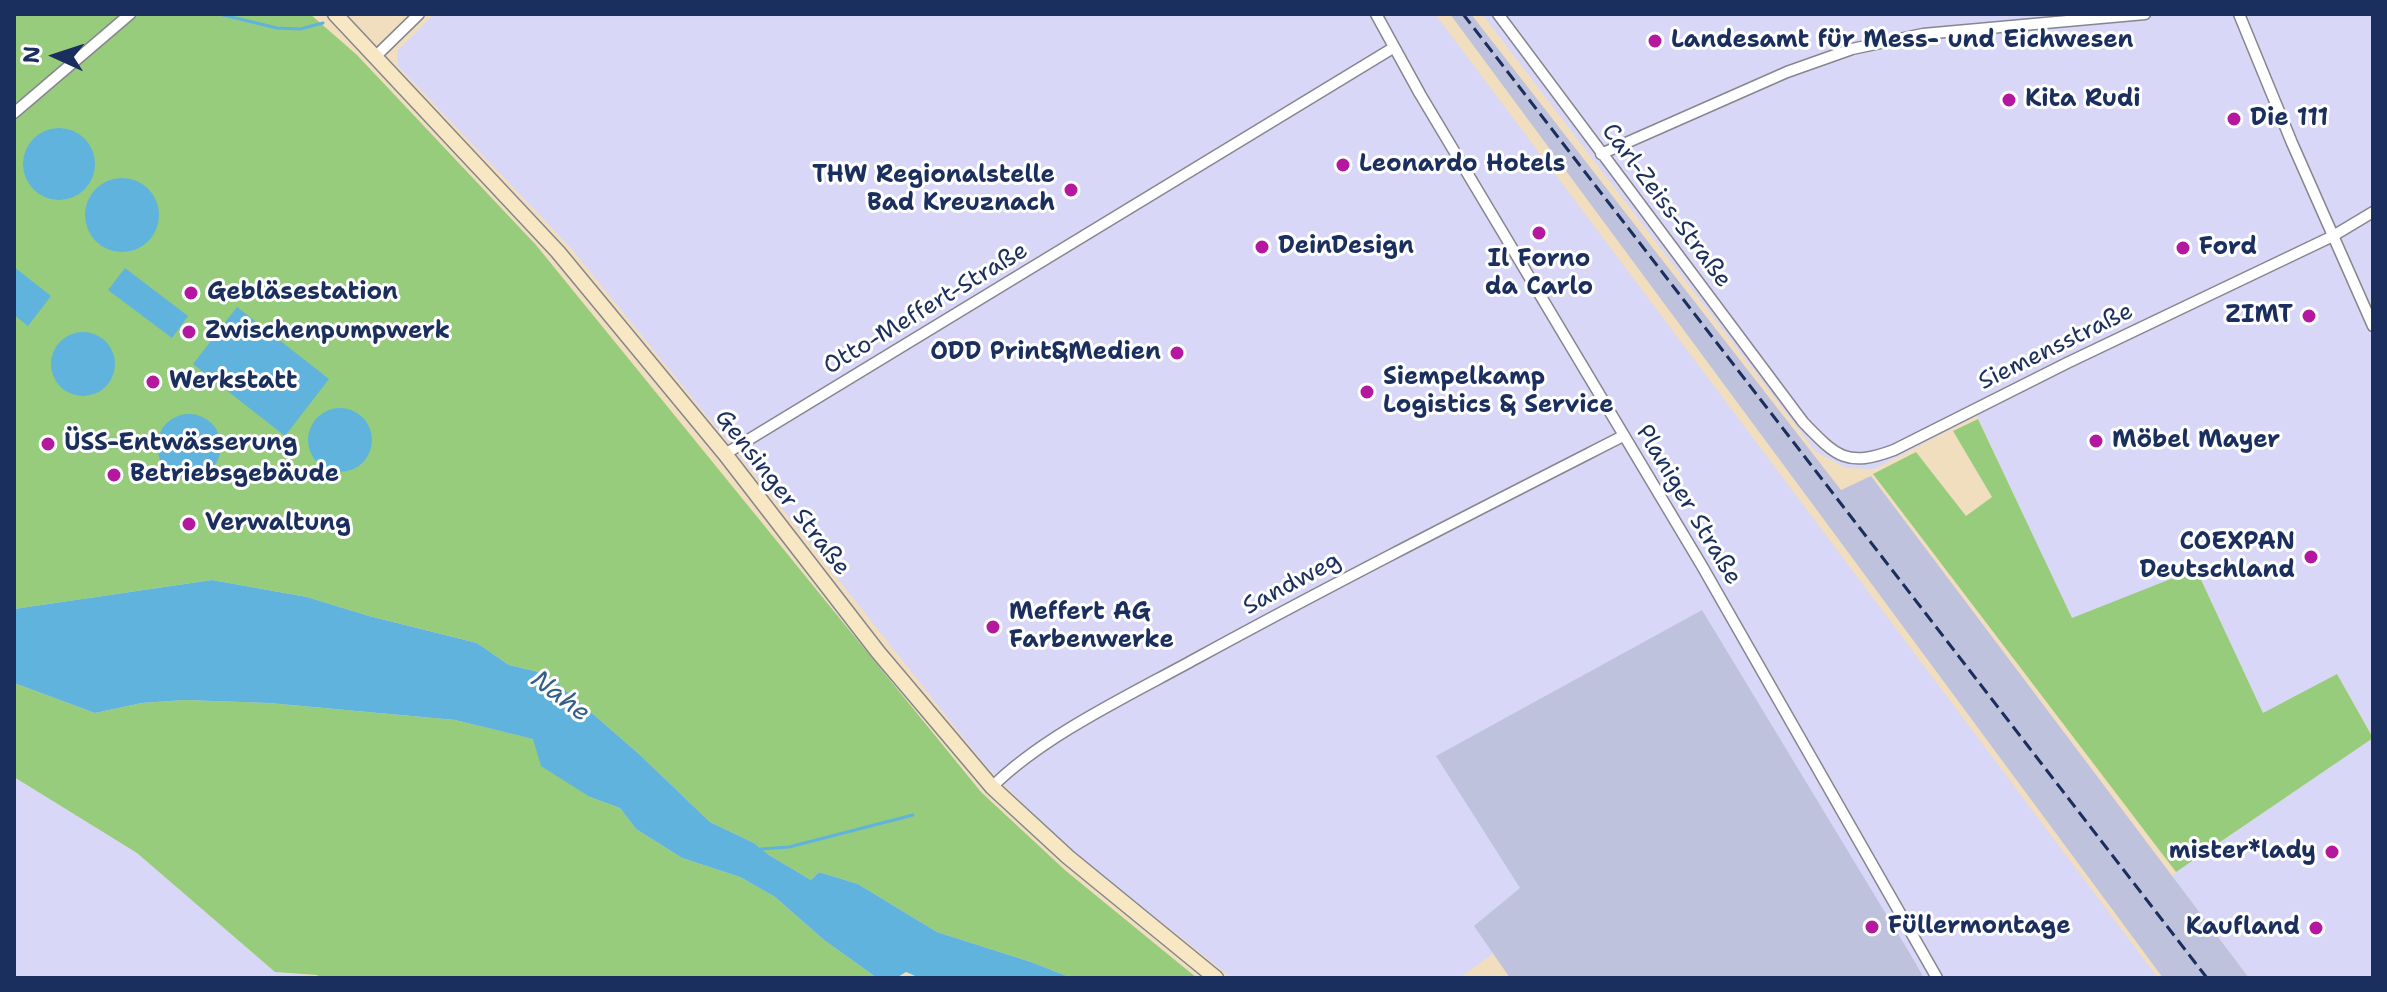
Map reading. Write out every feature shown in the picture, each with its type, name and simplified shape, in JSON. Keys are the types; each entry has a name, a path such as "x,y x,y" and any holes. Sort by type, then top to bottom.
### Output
{"street":[{"path":"14,113 130,14"},
{"name":"Gensinger Straße","path":"335,14 558,252 725,454 878,652 992,787 1068,857 1216,978"},
{"path":"376,56 419,14"},
{"name":"Planiger Straße","path":"1376,14 1393,48 1764,673 1937,978"},
{"name":"Carl-Zeiss-Straße","path":"1498,14 1803,422"},
{"path":"1601,154 1787,72 1852,49 1923,34 2145,14"},
{"path":"2239,14 2373,326"},
{"name":"Otto-Meffert-Straße","path":"725,454 1393,48"},
{"name":"Siemensstraße","path":"1803,422 1837,454 1864,460 1894,450 2333,236 2373,212"},
{"name":"Sandweg","path":"992,787 1024,760 1070,729 1344,578 1623,436"}],"shaded area":[{"path":"434,14 1435,14 2158,978 1510,978 1494,953 1459,978 1232,978 1063,844 985,765 570,247 398,66 397,51"},
{"path":"1450,14 1471,14 1841,490 1871,476 2249,978 2163,978"},
{"path":"1482,14 2373,14 2373,737 2337,674 2263,713 2196,569 2072,619 1977,416 1874,469 1846,468 1816,452"},
{"path":"1702,610 1924,978 1510,978 1474,926 1520,888 1436,756"},
{"name":"Kaufland","path":"2373,738 2373,978 2249,978 2173,877"},
{"path":"14,777 137,853 275,972 320,978 14,978"}],"green space":[{"path":"14,14 310,14 357,55 536,245 981,792 1066,871 1197,978 1072,978 937,932 858,884 819,872 811,880 754,843 710,822 639,754 547,674 509,665 477,643 307,597 212,580 14,609"},
{"path":"1978,419 2072,618 2196,569 2263,713 2337,674 2373,738 2176,872 1873,474 1916,452 1966,516 1992,497 1953,431"},
{"path":"14,683 95,713 142,703 185,700 269,703 455,720 534,739 590,797 620,808 636,829 682,858 740,877 775,897 824,940 877,978 320,978 317,975 275,972 137,853 14,777"}],"water":[{"path":"59,128 79,134 89,144 95,164 89,184 79,194 59,200 39,194 29,184 23,164 29,144 39,134"},
{"path":"122,178 136,181 148,189 156,201 159,215 156,229 148,241 136,249 122,252 108,249 96,241 88,229 85,215 88,201 96,189 108,181"},
{"path":"14,267 51,296 28,326 14,315"},
{"path":"125,268 188,316 172,338 108,290"},
{"path":"237,307 329,379 285,436 193,364"},
{"path":"83,332 106,341 115,364 106,387 83,396 60,387 51,364 60,341"},
{"path":"334,408 346,408 363,417 370,428 370,452 363,463 346,472 334,472 322,467 313,458 308,446 308,434 313,422 322,413"},
{"path":"189,414 212,423 221,446 212,469 189,478 166,469 157,446 166,423"},
{"name":"Nahe","path":"212,580 307,597 477,643 509,665 547,674 639,754 710,822 754,843 811,880 819,872 858,884 937,932 1072,978 920,978 906,972 896,978 877,978 824,940 775,897 740,877 682,858 636,829 620,808 590,797 541,766 533,739 455,720 269,703 185,700 142,703 95,713 14,683 14,609"}],"waterway":[{"path":"219,14 277,28 300,29 323,23"},
{"path":"761,849 789,847 913,815"}],"railway":[{"path":"1463,14 2207,978"}],"place":[{"name":"Landesamt für Mess- und Eichwesen","path":"1655,41"},
{"name":"Kita Rudi","path":"2009,100"},
{"name":"Die 111","path":"2234,119"},
{"name":"Leonardo Hotels","path":"1343,165"},
{"name":"THW Regionalstelle Bad Kreuznach","path":"1071,190"},
{"name":"Il Forno da Carlo","path":"1539,233"},
{"name":"DeinDesign","path":"1262,247"},
{"name":"Ford","path":"2183,248"},
{"name":"Gebläsestation","path":"191,293"},
{"name":"ZIMT","path":"2309,316"},
{"name":"Zwischenpumpwerk","path":"189,332"},
{"name":"ODD Print&Medien","path":"1177,353"},
{"name":"Werkstatt","path":"153,382"},
{"name":"Siempelkamp Logistics & Service","path":"1367,392"},
{"name":"Möbel Mayer","path":"2096,441"},
{"name":"ÜSS-Entwässerung","path":"48,444"},
{"name":"Betriebsgebäude","path":"114,475"},
{"name":"Verwaltung","path":"189,524"},
{"name":"COEXPAN Deutschland","path":"2311,557"},
{"name":"Meffert AG Farbenwerke","path":"993,627"},
{"name":"mister*lady","path":"2332,852"},
{"name":"Füllermontage","path":"1872,927"},
{"name":"Kaufland","path":"2316,928"}]}
